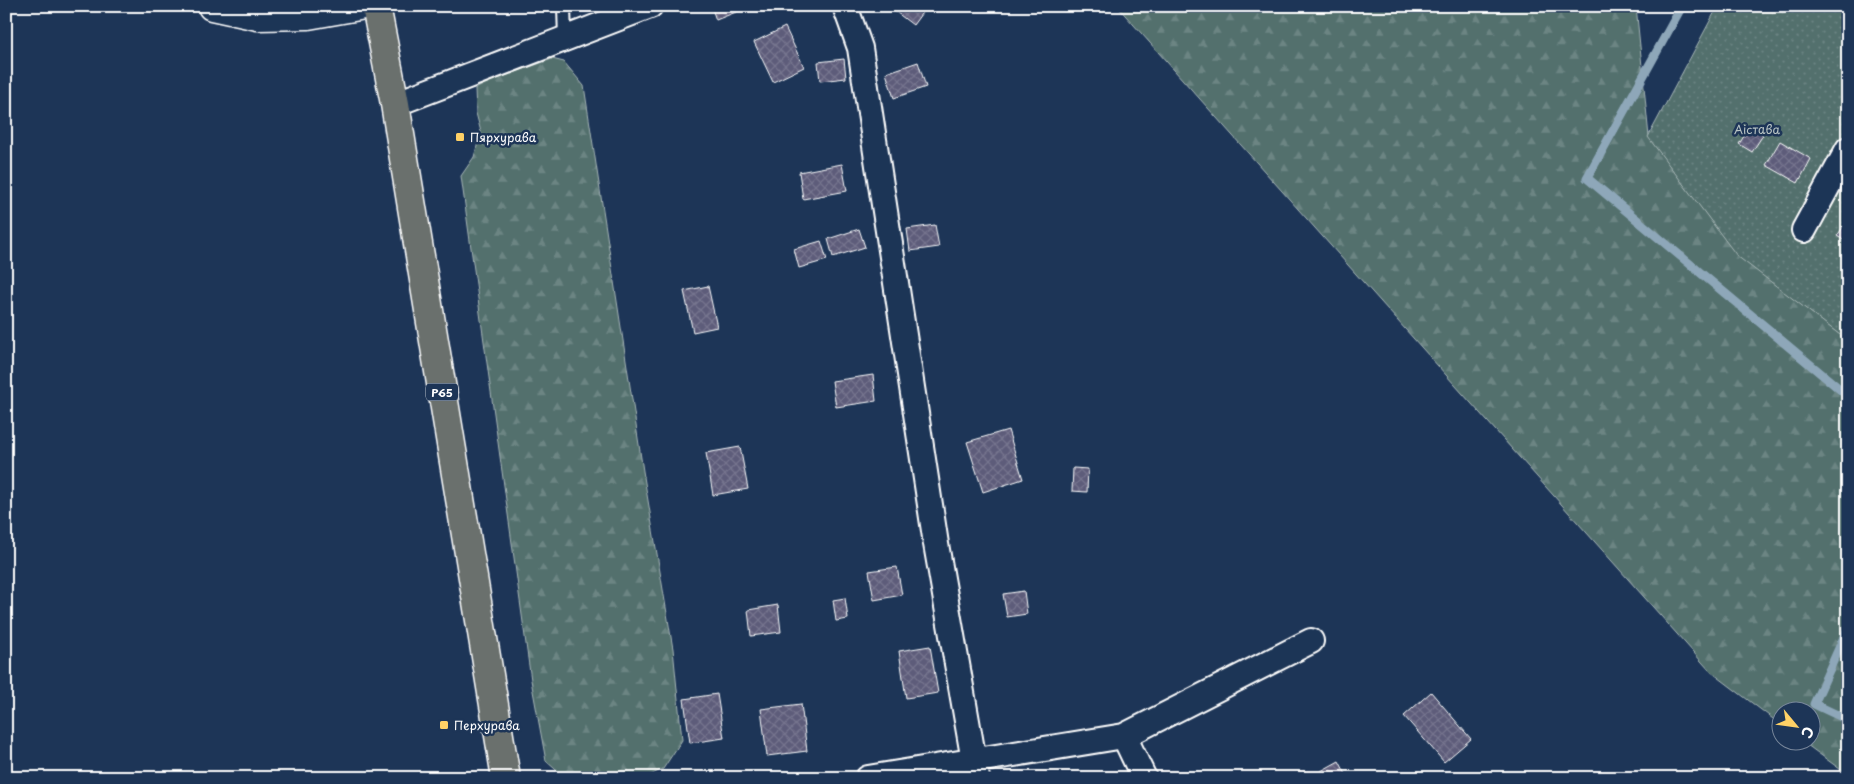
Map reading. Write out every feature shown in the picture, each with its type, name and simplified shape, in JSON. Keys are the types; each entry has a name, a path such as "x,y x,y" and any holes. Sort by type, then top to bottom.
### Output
{"main road":[{"name":"Р65","path":"376,6 395,104 506,778"}],"street":[{"path":"212,6 258,16 308,15 359,6"},
{"path":"395,104 650,6"},
{"path":"845,6 860,48 936,544 975,769"},
{"path":"1804,230 1848,149"},
{"path":"868,778 975,769 1124,736 1311,641"},
{"path":"1124,736 1144,778"}],"lane":[{"path":"564,6 565,39"}],"green space":[{"path":"1117,6 1636,6 1649,137 1737,255 1848,341 1848,775 1817,752 1822,752 1822,702 1772,702 1772,718 1710,671"},
{"name":"Аістава","path":"1718,6 1848,6 1848,341 1737,256 1648,137"},
{"path":"552,59 564,62 584,86 643,471 673,649 682,740 663,769 644,778 565,778 546,761 531,680 461,176 474,157 481,132 476,113 475,89 491,81"}],"building":[{"path":"711,6 739,6 741,10 716,20"},
{"path":"888,6 927,6 913,25"},
{"path":"785,27 804,67 773,82 754,42"},
{"path":"844,59 846,78 820,81 818,62"},
{"path":"918,62 926,87 894,98 886,73"},
{"path":"1750,127 1763,135 1752,152 1739,144"},
{"path":"1780,141 1811,159 1798,183 1766,165"},
{"path":"842,164 847,191 803,199 799,172"},
{"path":"1848,220 1848,243 1837,236"},
{"path":"935,225 939,247 910,251 907,229"},
{"path":"859,229 865,247 833,257 828,239"},
{"path":"821,241 827,260 799,268 794,249"},
{"path":"708,286 717,327 693,332 684,291"},
{"path":"873,375 876,401 836,407 832,381"},
{"path":"1008,430 1023,479 983,492 967,442"},
{"path":"740,447 748,489 713,495 706,453"},
{"path":"1073,468 1088,469 1087,492 1072,491"},
{"path":"897,567 902,595 874,600 869,571"},
{"path":"1024,591 1027,614 1007,617 1003,594"},
{"path":"845,598 848,619 836,621 833,600"},
{"path":"778,605 781,632 751,636 748,610"},
{"path":"930,646 938,693 906,698 899,651"},
{"path":"1431,692 1471,739 1444,762 1404,716"},
{"path":"717,694 724,738 690,743 684,699"},
{"path":"801,704 807,751 767,756 761,709"},
{"path":"1339,761 1348,778 1325,778 1321,771"}],"waterway":[{"path":"1682,6 1587,178 1848,396"},
{"path":"1848,628 1814,704 1848,720"}],"place":[{"name":"Пярхурава","path":"460,137"},
{"name":"Перхурава","path":"444,725"}]}
